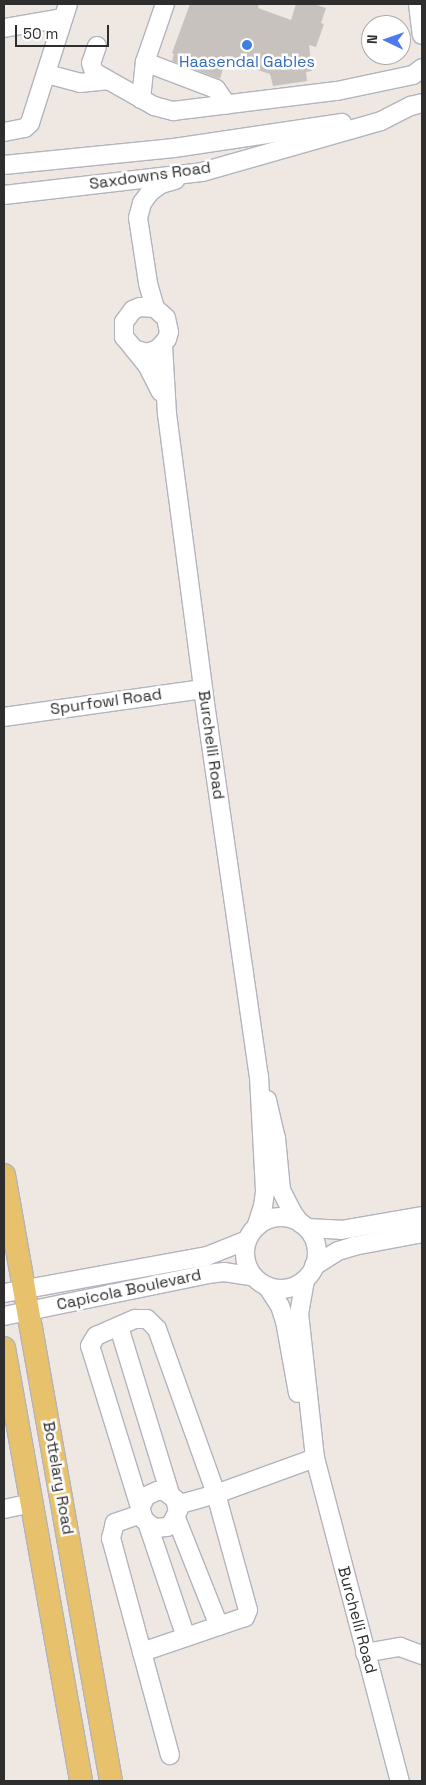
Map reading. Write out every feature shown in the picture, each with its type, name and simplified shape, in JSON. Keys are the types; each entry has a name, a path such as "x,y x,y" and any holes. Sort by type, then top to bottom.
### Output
{"main road":[{"name":"Bottelary Road","path":"4,1175 14,1291 28,1311 112,1781"},
{"name":"Bottelary Road","path":"4,1348 81,1781"}],"street":[{"path":"141,99 145,62 165,4"},
{"path":"418,4 422,35"},
{"path":"4,28 66,11"},
{"path":"4,132 25,128 30,123 66,11"},
{"path":"97,46 92,68 94,72 154,106 173,111 337,91 413,76 422,68"},
{"path":"145,62 216,89 227,105"},
{"path":"47,74 80,83 107,80"},
{"path":"381,122 411,106 422,103"},
{"name":"Saxdowns Road","path":"4,195 202,172 381,122 422,116"},
{"name":"Saxdowns Road","path":"4,165 174,148 351,122 381,122"},
{"path":"155,308 148,283 139,226 139,210 145,197 155,188 202,172"},
{"path":"140,307 155,308 162,312 169,325 169,332 163,345 147,352 134,349 124,337 124,322 128,315 140,307"},
{"name":"Burchelli Road","path":"163,345 167,414 203,689 259,1076 265,1192 252,1233"},
{"name":"Burchelli Road","path":"134,349 155,379 167,414"},
{"name":"Spurfowl Road","path":"5,716 203,689"},
{"name":"Burchelli Road","path":"259,1076 276,1138 281,1190 292,1212 304,1225"},
{"path":"422,1216 342,1230 304,1225 285,1217 278,1217 252,1233 245,1256 261,1282 291,1287 338,1251 354,1246 422,1233"},
{"path":"304,1225 315,1242 316,1258 309,1273"},
{"name":"Capicola Boulevard","path":"14,1291 207,1256 252,1233"},
{"name":"Capicola Boulevard","path":"4,1316 208,1274 237,1273 261,1282"},
{"name":"Burchelli Road","path":"309,1273 299,1313 315,1458 400,1781"},
{"name":"Burchelli Road","path":"261,1282 280,1306 285,1320 306,1439 315,1458"},
{"path":"142,1652 245,1617 248,1610 216,1494 157,1328 147,1319 136,1319 96,1336 90,1346 143,1516 186,1637"},
{"path":"119,1326 174,1505 219,1626"},
{"path":"174,1505 216,1494 315,1458"},
{"path":"164,1491 174,1505 167,1527 154,1528 143,1516 142,1502 151,1492 164,1491"},
{"path":"4,1509 33,1503"},
{"path":"143,1516 115,1523 111,1538 170,1755"},
{"path":"365,1653 400,1647 422,1655"}],"building":[{"name":"Haasendal Gables","path":"190,4 259,4 258,8 291,20 296,4 314,4 326,8 321,23 324,24 316,47 309,45 312,71 306,72 307,81 273,86 270,74 225,62 220,79 172,61 174,54 172,53"}],"place":[{"name":"Haasendal Gables","path":"247,45"}]}
